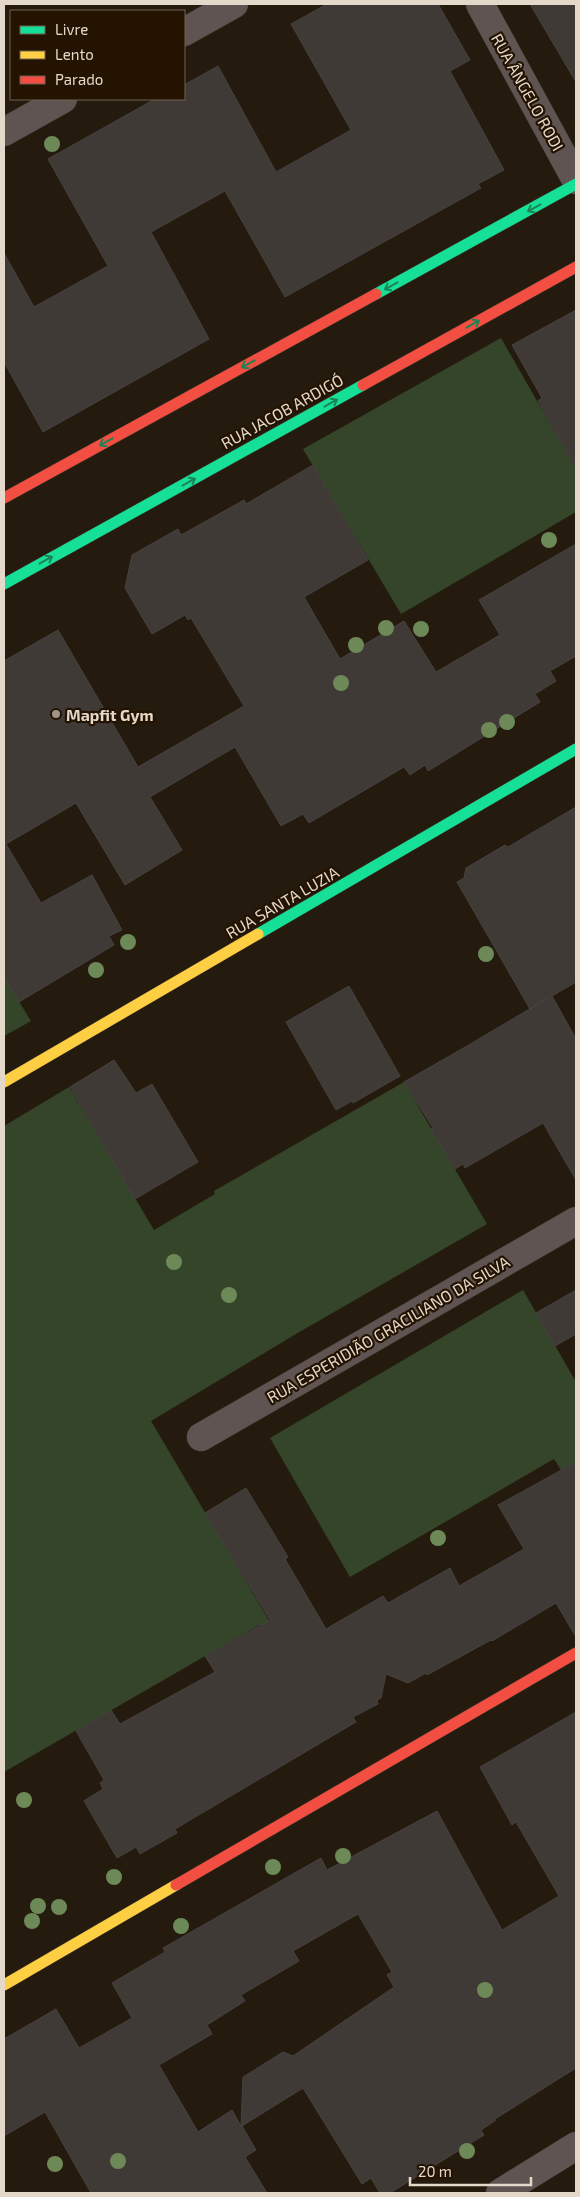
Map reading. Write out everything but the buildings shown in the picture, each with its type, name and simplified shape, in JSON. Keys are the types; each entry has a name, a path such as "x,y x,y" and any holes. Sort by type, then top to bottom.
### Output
{"street":[{"path":"185,31 234,4"},
{"name":"RUA ÂNGELO RODI","path":"480,4 576,180"},
{"path":"4,132 61,100"},
{"path":"4,498 576,184"},
{"name":"RUA JACOB ARDIGÓ","path":"4,584 576,267"},
{"name":"RUA SANTA LUZIA","path":"4,1082 576,749"},
{"name":"RUA ESPERIDIÃO GRACILIANO DA SILVA","path":"200,1437 576,1221"},
{"path":"4,1984 576,1653"},
{"path":"500,2193 576,2146"}],"green space":[{"path":"501,338 576,469 576,512 401,614 303,449"},
{"path":"4,977 31,1021 4,1036"},
{"path":"404,1082 487,1224 296,1334 151,1421 271,1624 261,1629 259,1625 4,1772 4,1126 69,1087 154,1230 215,1194 214,1191"},
{"path":"523,1290 576,1382 576,1462 561,1470 554,1459 350,1577 270,1438"}],"traffic: fast":[{"path":"376,294 576,184"},
{"path":"4,584 363,385"},
{"path":"258,934 576,749"}],"traffic: slow":[{"path":"4,1082 258,934"},
{"path":"4,1985 176,1885"}],"traffic: jam":[{"path":"363,385 576,267"},
{"path":"4,498 376,294"},
{"path":"176,1885 576,1653"}],"place":[{"name":"Mapfit Gym","path":"56,714"}]}
